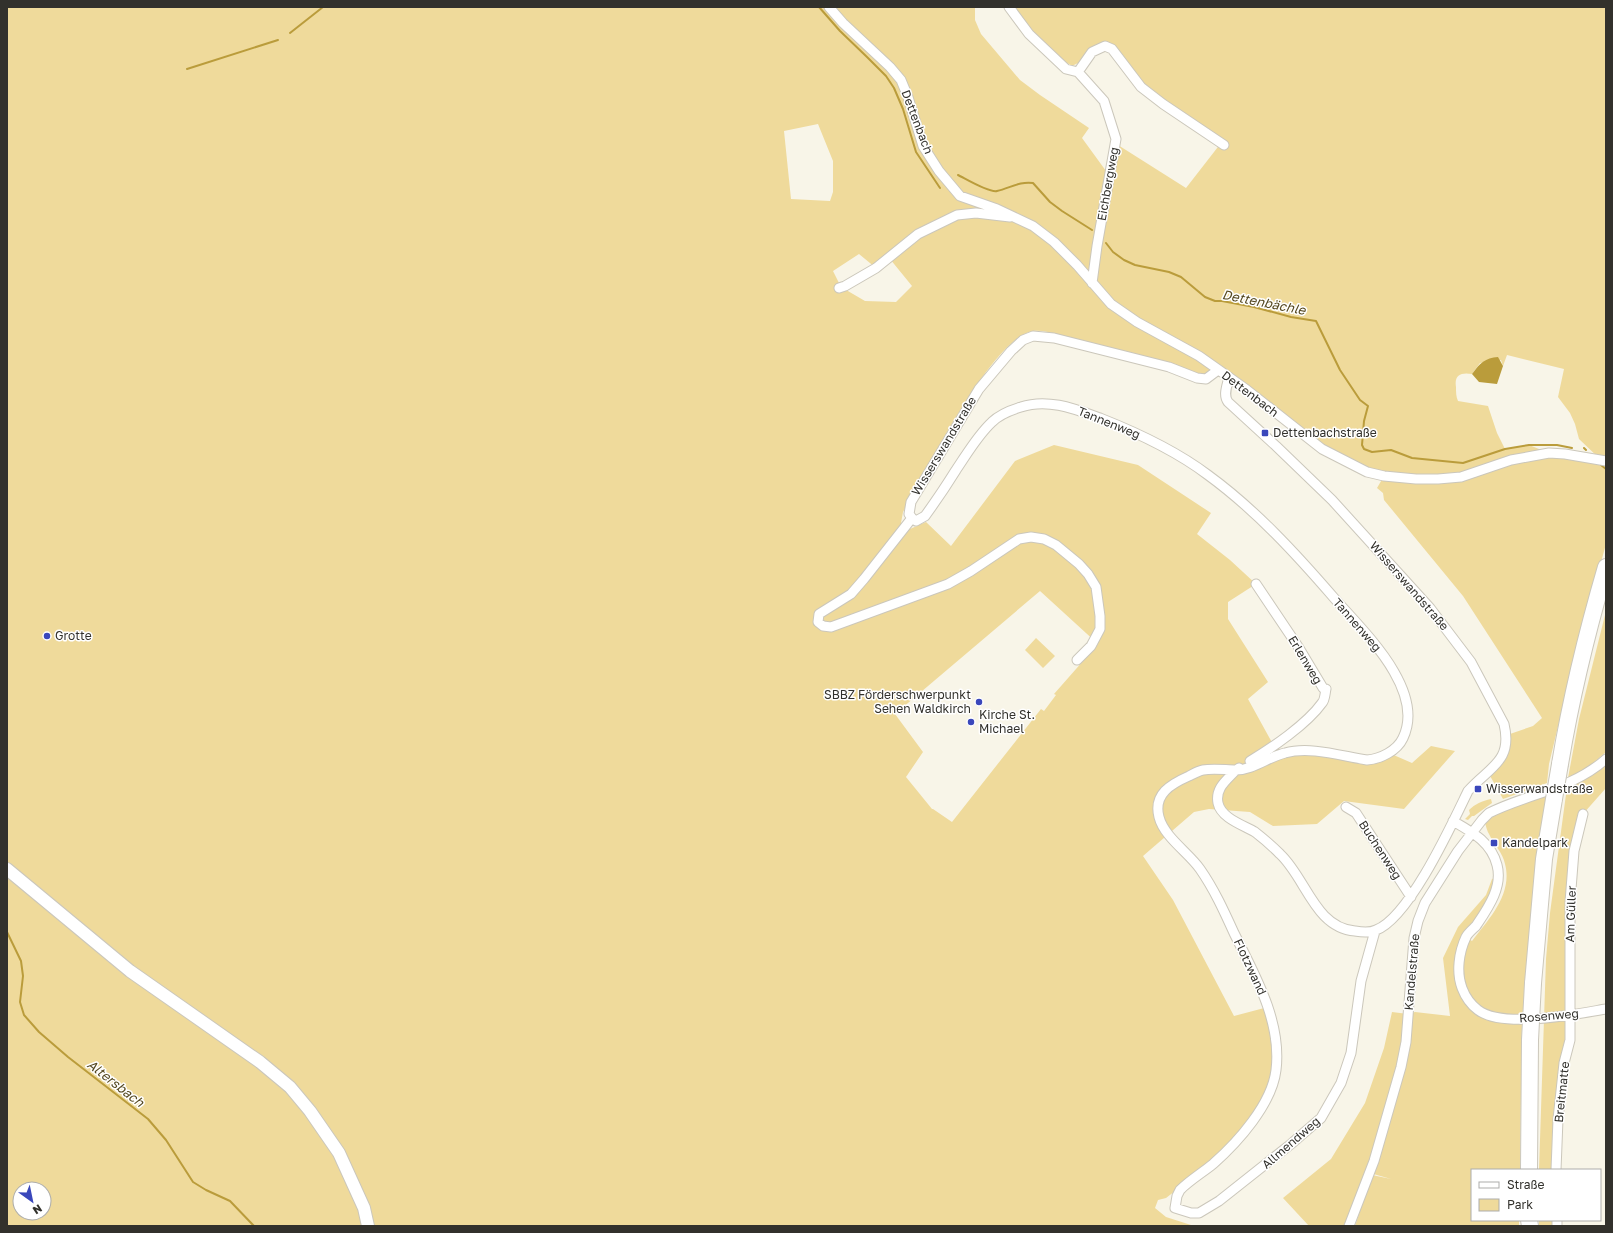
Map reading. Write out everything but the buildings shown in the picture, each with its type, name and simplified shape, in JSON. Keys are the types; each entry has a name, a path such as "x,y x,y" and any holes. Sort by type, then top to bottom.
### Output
{"highway":[{"path":"1529,1169 1530,1040 1533,983 1544,859 1560,764 1576,684 1606,567"}],"street":[{"name":"Dettenbach","path":"829,7 843,23 890,67 901,80 908,97 923,146 939,171 960,196 1018,218 1033,226 1054,242 1077,265 1111,304 1137,322 1199,356 1247,390 1322,449 1352,466 1376,475 1399,478 1438,479 1461,477 1511,460 1549,453 1606,461"},
{"name":"Eichbergweg","path":"1008,7 1029,34 1066,68 1078,72 1104,101 1116,139 1092,283"},
{"path":"1078,72 1092,52 1105,46 1112,49 1141,87 1163,104 1224,145"},
{"name":"Dettenbach","path":"839,288 876,268 918,234 958,215 976,213 1018,218"},
{"name":"Wisserswandstraße","path":"912,518 909,514 911,502 975,395 1011,351 1023,340 1033,336 1054,338 1169,367 1197,378 1206,379 1218,370"},
{"name":"Wisserswandstraße","path":"1229,377 1226,390 1226,399 1228,402 1332,500 1430,608 1471,662 1500,716 1507,735 1503,756 1489,774 1476,782 1468,791 1453,821"},
{"name":"Tannenweg","path":"912,518 916,521 925,516 968,451 992,422 1005,413 1036,403 1073,408 1113,423 1168,448 1208,474 1255,514 1282,541 1372,640 1385,656 1404,692 1409,716 1407,730 1401,742 1390,753 1375,759 1366,760 1306,750 1286,752 1271,757 1245,770 1236,770"},
{"path":"912,518 851,594 818,614 818,622 823,626 831,627 948,584 971,571 1019,539 1031,537 1044,539 1056,545 1079,564 1088,574 1096,587 1100,616 1100,629 1091,646 1077,660"},
{"name":"Erlenweg","path":"1236,770 1274,746 1305,720 1323,702 1326,689 1322,688 1299,648 1256,584"},
{"name":"Kandelstraße","path":"1349,1226 1374,1161 1401,1067 1406,1042 1414,938 1418,921 1425,903 1458,851 1489,813 1574,781 1588,774 1606,759"},
{"name":"Flotzwand","path":"1175,1208 1177,1196 1180,1190 1234,1145 1257,1114 1268,1097 1276,1071 1277,1056 1274,1028 1268,1007 1256,978 1212,887 1199,867 1166,832 1159,818 1158,801 1167,787 1202,770 1236,770"},
{"path":"1236,770 1220,786 1218,804 1232,819 1265,840 1287,860 1317,907 1329,921 1344,930 1362,932 1375,930 1384,926 1398,912 1411,896 1453,821"},
{"name":"Buchenweg","path":"1346,807 1356,813 1411,896"},
{"name":"Am Güller","path":"1570,1015 1570,902 1574,850 1583,814"},
{"name":"Rosenweg","path":"1453,821 1473,832 1484,842 1493,855 1497,865 1498,878 1492,901 1466,936 1460,956 1460,982 1465,994 1479,1010 1503,1018 1518,1020 1570,1015 1606,1009"},
{"path":"7,869 130,970 260,1062 290,1087 310,1111 339,1153 364,1208 368,1226"},
{"name":"Allmendweg","path":"1175,1208 1191,1213 1198,1213 1219,1201 1291,1144 1321,1118 1341,1083 1351,1054 1361,981 1375,930"},
{"name":"Breitmatte","path":"1556,1169 1558,1119 1564,1063 1570,1040 1570,1015"}],"green space":[{"path":"7,7 975,7 975,20 981,34 1020,80 1089,128 1082,138 1106,171 1118,145 1186,188 1221,143 1141,81 1116,47 1086,54 1078,63 1072,66 1046,47 1011,7 1606,7 1606,544 1571,672 1549,764 1547,783 1503,799 1489,774 1507,735 1533,726 1542,718 1463,596 1384,500 1383,493 1377,488 1384,476 1359,464 1314,438 1220,365 1206,375 1057,334 1044,331 1033,331 1017,339 998,357 979,381 960,410 903,512 901,523 904,527 910,529 926,522 951,546 1015,461 1054,445 1138,465 1211,513 1197,534 1230,560 1256,584 1228,602 1228,619 1268,682 1248,699 1274,746 1286,752 1353,758 1389,753 1412,763 1431,746 1455,751 1404,809 1344,801 1317,824 1273,826 1250,812 1209,809 1194,812 1143,856 1173,900 1234,1016 1268,1007 1274,1028 1272,1086 1234,1145 1166,1198 1158,1200 1155,1208 1166,1217 1191,1225 1190,1226 7,1226 7,880 10,872 7,864","holes":["818,124 833,161 833,192 830,201 791,199 784,131","859,254 876,268 890,259 912,286 896,302 865,301 841,287 833,271","1507,355 1564,369 1558,397 1570,413 1579,439 1600,459 1549,453 1529,445 1505,449 1497,433 1488,406 1458,401 1456,394 1456,380 1459,375 1472,374 1480,363 1501,360 1503,366","1040,591 1098,644 1054,694 1056,695 1044,711 1041,709 952,822 932,809 906,777 923,752 895,714"]},
{"path":"1606,611 1606,752 1586,769 1568,778 1579,719"},
{"path":"1036,638 1055,656 1043,668 1025,650"},
{"path":"1606,762 1606,788 1583,814 1574,851 1570,990 1556,1169 1539,1169 1546,959 1550,913 1567,787"},
{"path":"1546,796 1538,855 1522,1019 1520,1169 1471,1169 1471,1221 1519,1221 1519,1226 1355,1226 1372,1175 1391,1179 1370,1173 1349,1226 1309,1226 1283,1198 1331,1159 1365,1103 1384,1048 1392,1012 1408,1014 1415,1012 1450,1016 1443,958 1458,927 1486,895 1492,879 1495,878 1494,888 1466,937 1472,941 1498,906 1506,886 1507,875 1505,864 1502,856 1488,833 1485,823 1498,813 1522,803"},
{"path":"1491,799 1492,803 1468,820 1465,819 1470,814 1469,810 1474,806"},
{"path":"1539,1221 1557,1221 1556,1226 1539,1226"}],"shaded area":[{"path":"1498,357 1503,366 1497,384 1479,382 1472,374 1475,370 1486,360"}],"waterway":[{"path":"290,33 323,7"},
{"name":"Dettenbächle","path":"819,7 840,31 886,76 894,88 903,109 916,152 940,188"},
{"path":"187,69 278,40"},
{"name":"Dettenbächle","path":"958,175 983,188 993,191 1002,190 1019,184 1033,183 1050,202 1092,230"},
{"name":"Dettenbächle","path":"1106,243 1113,252 1124,260 1135,265 1169,272 1181,277 1205,297 1215,301 1254,307 1291,317 1316,321 1340,370 1360,400 1368,406 1364,421 1362,445 1364,449 1372,452 1391,450 1412,458 1463,463 1505,449 1529,445 1557,445 1572,448"},
{"path":"1601,465 1606,469"},
{"name":"Altersbach","path":"7,932 21,961 23,976 20,1002 24,1015 39,1032 68,1057 148,1119 166,1140 193,1182 230,1201 254,1226"}],"place":[{"name":"Dettenbachstraße","path":"1265,433"},
{"name":"Grotte","path":"47,636"},
{"name":"SBBZ Förderschwerpunkt Sehen Waldkirch","path":"979,702"},
{"name":"Kirche St. Michael","path":"971,722"},
{"name":"Wisserwandstraße","path":"1478,789"},
{"name":"Kandelpark","path":"1494,843"}]}
